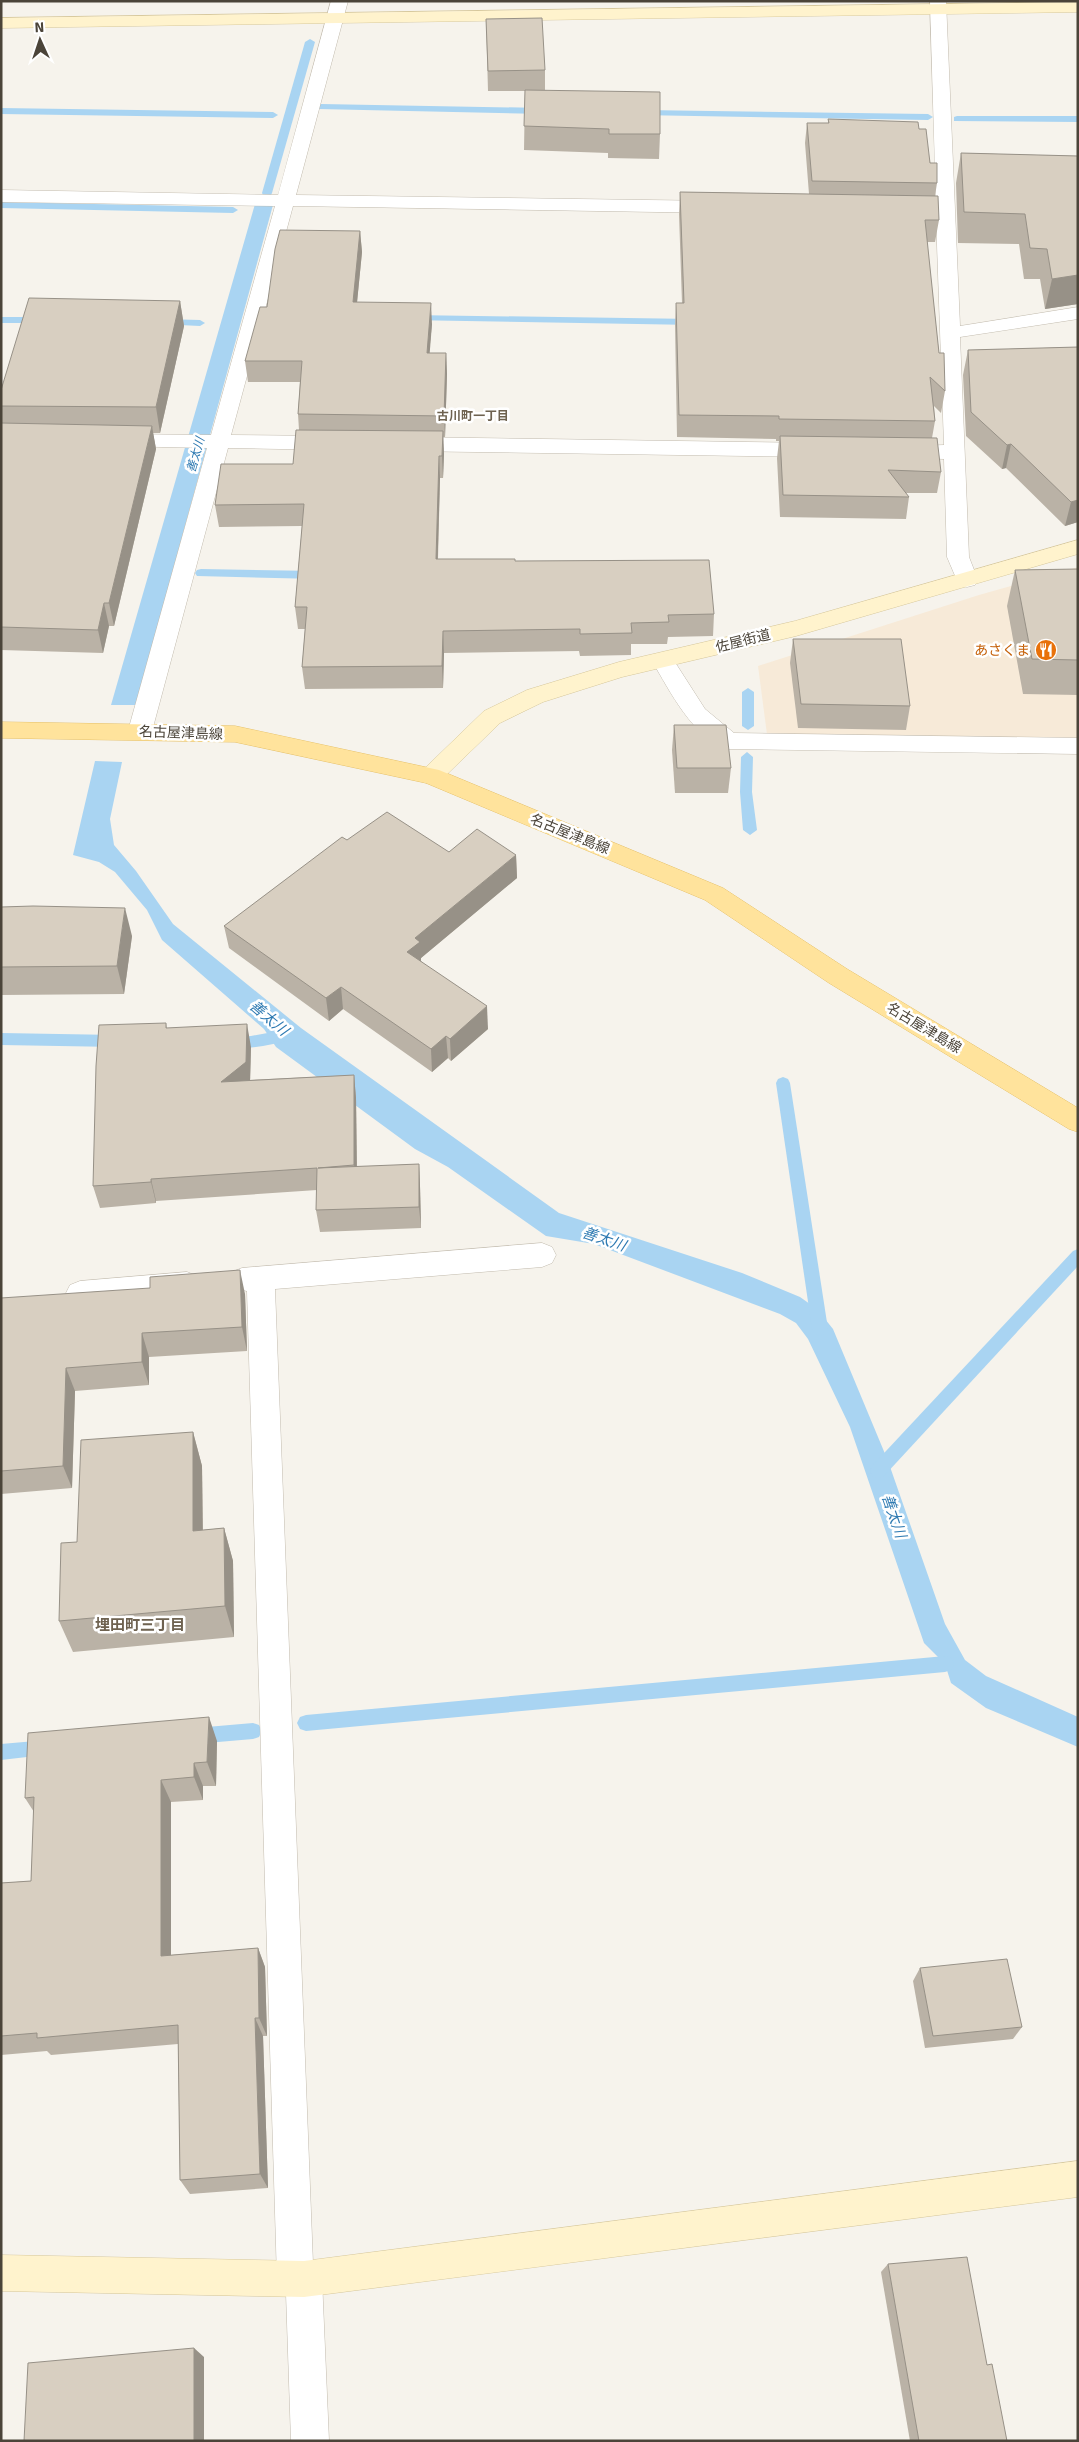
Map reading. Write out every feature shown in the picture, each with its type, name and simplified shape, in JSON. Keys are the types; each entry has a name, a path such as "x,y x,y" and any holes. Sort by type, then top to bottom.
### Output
{"main road":[{"name":"名古屋津島線","path":"1,730 236,734 431,776 714,894 838,976 1078,1121"}],"street":[{"path":"938,5 958,557 967,580"},
{"path":"1,23 338,10 938,5 1078,7"},
{"path":"140,731 216,442 338,10"},
{"path":"1,196 738,208"},
{"path":"886,210 946,211"},
{"path":"950,333 1078,313"},
{"path":"97,440 349,444"},
{"path":"388,444 836,451"},
{"path":"885,451 955,452"},
{"name":"佐屋街道","path":"431,776 492,717 534,696 619,670 796,628 967,580 1078,546"},
{"path":"663,661 697,715 729,741 1078,746"},
{"path":"59,1295 542,1255"},
{"path":"261,1278 300,2279 310,2441"},
{"path":"1,2273 300,2279 1078,2179"}],"shaded area":[{"path":"1078,567 1078,746 768,742 758,666 979,595"}],"water":[{"path":"255,204 273,205 136,705 111,705"},
{"path":"95,761 122,762 110,819 114,845 136,871 173,924 301,1028 559,1213 742,1273 800,1297 817,1309 833,1329 888,1461 945,1624 965,1660 986,1676 1078,1717 1078,1747 986,1708 951,1683 945,1664 924,1643 850,1427 808,1339 796,1323 780,1314 594,1244 546,1236 448,1167 415,1149 276,1047 264,1029 162,940 147,910 115,872 99,862 73,855"}],"building":[{"path":"542,18 545,70 488,71 486,19"},
{"path":"525,90 660,92 660,134 609,134 609,129 524,126"},
{"path":"828,119 918,122 919,129 926,129 930,163 937,163 937,183 812,181 807,123 829,123"},
{"path":"961,153 1078,156 1078,275 1052,279 1047,249 1030,248 1025,214 964,212"},
{"path":"680,192 938,196 939,220 925,220 939,353 944,353 945,391 930,377 935,421 779,419 779,416 679,415 676,303 684,303"},
{"path":"280,230 360,231 353,302 431,303 427,353 446,353 444,416 298,414 302,361 245,361 260,307 267,307 275,249"},
{"path":"29,298 180,301 156,407 1,406 1,390"},
{"path":"1078,347 1078,500 1071,502 1011,444 1007,445 971,412 968,350"},
{"path":"1,423 152,426 109,603 104,603 98,630 1,627"},
{"path":"296,430 443,431 442,456 439,456 436,559 515,559 515,561 709,560 714,614 668,615 669,622 631,623 632,633 580,634 580,629 443,631 442,666 302,667 307,607 295,607 304,504 215,505 221,464 293,464"},
{"path":"780,436 937,438 941,472 888,470 909,497 783,495"},
{"path":"1078,569 1078,660 1032,659 1015,570"},
{"path":"793,639 901,639 910,706 801,704"},
{"path":"674,725 726,725 731,768 677,768"},
{"path":"387,812 449,852 477,829 516,855 415,938 420,942 407,952 487,1006 450,1039 446,1036 431,1049 341,987 326,998 224,926 342,837 347,840"},
{"path":"1,907 125,908 117,966 1,967"},
{"path":"166,1023 166,1028 247,1024 246,1062 221,1082 354,1075 354,1165 318,1168 419,1164 419,1207 316,1210 317,1168 151,1179 151,1182 93,1186 99,1025"},
{"path":"240,1270 242,1327 142,1333 142,1362 66,1368 63,1466 1,1471 1,1298 150,1288 150,1277"},
{"path":"193,1432 193,1531 224,1528 225,1606 59,1621 61,1543 77,1542 81,1440"},
{"path":"209,1717 207,1762 194,1763 194,1777 161,1780 161,1956 258,1948 259,2018 255,2018 260,2174 180,2180 178,2025 37,2038 37,2033 1,2036 1,1883 31,1881 34,1797 25,1798 28,1733"},
{"path":"1007,1959 1022,2027 933,2036 920,1968"},
{"path":"967,2257 987,2365 992,2364 1007,2441 919,2441 888,2264"},
{"path":"194,2348 194,2441 24,2441 28,2363"}],"waterway":[{"name":"善太川","path":"267,193 310,42"},
{"path":"321,107 544,111"},
{"path":"1,111 273,115"},
{"path":"642,113 928,117"},
{"path":"957,119 1078,119"},
{"path":"1,205 233,210"},
{"path":"411,318 695,322"},
{"path":"1,320 42,320"},
{"path":"163,322 200,323"},
{"path":"201,573 318,575"},
{"path":"748,692 748,726"},
{"path":"747,757 746,792 750,830"},
{"path":"230,1042 251,1042 289,1035"},
{"path":"1,1039 117,1041"},
{"path":"783,1083 820,1329"},
{"path":"878,1471 1078,1255"},
{"path":"306,1723 945,1664"},
{"path":"195,1736 253,1731"},
{"path":"1,1752 47,1748"}],"place":[{"name":"あさくま","path":"1046,650"}],"district":[{"name":"古川町一丁目","path":"473,416"},
{"name":"埋田町三丁目","path":"140,1625"}]}
